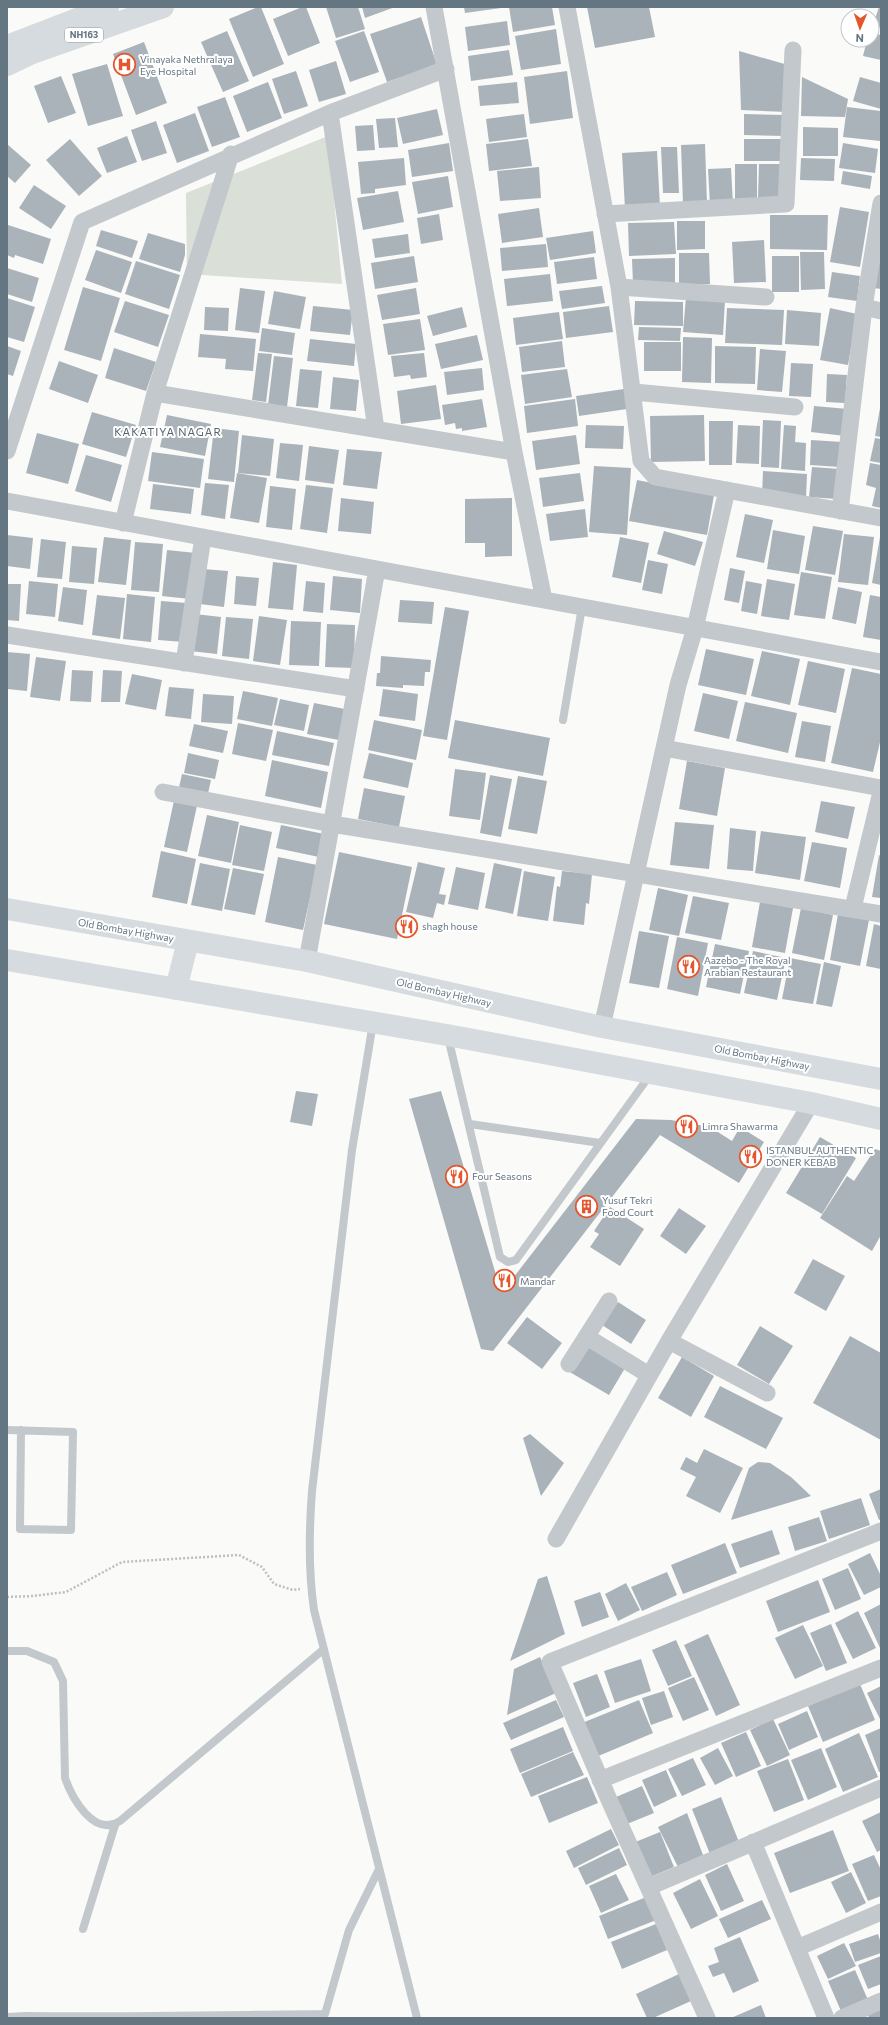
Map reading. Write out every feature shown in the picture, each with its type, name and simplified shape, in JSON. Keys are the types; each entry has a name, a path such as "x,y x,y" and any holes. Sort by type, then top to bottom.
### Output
{"main road":[{"name":"NH163","path":"7,46 108,7"},
{"name":"NH163","path":"7,65 32,53 163,7"},
{"name":"Old Bombay Highway","path":"7,909 307,961 602,1027 881,1079"},
{"path":"176,989 188,941"},
{"path":"7,960 447,1035 811,1103 881,1119"}],"street":[{"path":"434,7 514,452 544,600"},
{"path":"567,7 619,287 634,392 641,461 655,477 881,518"},
{"path":"605,214 786,204 793,50"},
{"path":"7,451 82,222 231,154 330,113 446,69"},
{"path":"330,113 376,429"},
{"path":"124,523 155,393 231,154"},
{"path":"840,511 864,307 881,204"},
{"path":"619,287 766,297"},
{"path":"864,307 881,311"},
{"path":"634,392 796,407"},
{"path":"155,393 514,452"},
{"path":"602,1027 678,685 695,628 727,490"},
{"path":"7,502 881,662"},
{"path":"184,663 203,537"},
{"path":"307,961 377,570"},
{"path":"7,635 356,689"},
{"path":"664,748 881,788"},
{"path":"163,792 332,824 853,908 881,914"},
{"path":"853,908 881,792"},
{"path":"556,1539 669,1341 811,1103"},
{"path":"569,1364 609,1301"},
{"path":"587,1337 650,1375"},
{"path":"669,1341 767,1393"},
{"path":"707,2018 600,1780 550,1662 881,1531"},
{"path":"600,1780 881,1668"},
{"path":"649,1887 881,1788"},
{"path":"754,1842 826,2018"},
{"path":"797,1948 881,1912"},
{"path":"842,2018 881,2001"}],"lane":[{"path":"563,720 582,607"},
{"path":"373,1023 352,1150 312,1491 308,1542 310,1587 324,1649 417,2018"},
{"path":"447,1035 470,1124 500,1257 508,1262 516,1260 650,1074"},
{"path":"470,1124 600,1143"},
{"path":"7,1430 21,1430 73,1432 72,1530 20,1529 21,1430"},
{"path":"7,1651 27,1651 54,1662 63,1681 65,1778 70,1792 85,1814 106,1826 114,1825 324,1649"},
{"path":"83,1929 114,1825"},
{"path":"7,2017 142,2017 189,2015 325,2016 349,1930 379,1870"}],"path":[{"path":"7,1597 66,1592 122,1562 239,1555 262,1567 274,1584 293,1590 310,1587"}],"shaded area":[{"path":"328,136 342,284 187,274 186,193"}],"building":[{"path":"261,7 284,64 253,77 229,19"},
{"path":"302,7 306,7 320,43 288,56 273,19"},
{"path":"326,7 358,7 365,29 336,38"},
{"path":"362,7 395,7 365,18"},
{"path":"464,7 501,7 501,8 465,13"},
{"path":"509,7 552,7 555,25 513,32"},
{"path":"587,7 649,7 655,37 595,48"},
{"path":"881,7 881,28 880,8 879,8"},
{"path":"421,17 437,65 387,82 370,34"},
{"path":"507,21 510,45 468,51 465,27"},
{"path":"556,29 561,64 521,70 515,36"},
{"path":"227,31 249,81 223,92 201,42"},
{"path":"364,31 379,72 350,82 335,41"},
{"path":"881,35 881,60 863,56 865,48 880,48"},
{"path":"144,42 167,103 136,115 113,54"},
{"path":"509,50 513,75 471,81 468,56"},
{"path":"739,51 788,65 787,112 741,110"},
{"path":"336,61 346,94 319,102 309,70"},
{"path":"107,64 123,116 88,126 72,74"},
{"path":"296,71 308,106 284,114 272,79"},
{"path":"567,71 573,118 530,124 524,77"},
{"path":"61,76 76,113 48,123 34,86"},
{"path":"802,77 848,99 845,117 801,116"},
{"path":"860,77 881,83 881,109 853,101"},
{"path":"268,82 282,118 247,132 233,96"},
{"path":"517,82 519,103 480,106 478,86"},
{"path":"225,97 240,137 212,147 197,107"},
{"path":"847,107 881,111 880,141 843,137"},
{"path":"437,109 443,135 403,144 397,118"},
{"path":"195,113 209,151 177,163 163,125"},
{"path":"524,114 527,137 489,142 486,119"},
{"path":"744,114 785,115 785,136 744,135"},
{"path":"395,118 398,147 379,148 376,119"},
{"path":"156,121 167,153 142,161 131,130"},
{"path":"373,125 375,150 357,151 355,126"},
{"path":"803,127 838,128 838,156 803,156"},
{"path":"127,136 137,162 107,173 97,148"},
{"path":"70,139 102,176 79,196 46,160"},
{"path":"528,139 532,166 489,171 486,144"},
{"path":"744,139 783,139 782,161 744,161"},
{"path":"449,143 453,171 412,177 408,150"},
{"path":"843,143 878,149 875,173 839,168"},
{"path":"7,144 31,165 15,183 7,176"},
{"path":"705,144 707,203 683,204 681,145"},
{"path":"661,147 677,147 679,193 663,193"},
{"path":"657,151 660,207 625,209 622,153"},
{"path":"404,158 406,185 375,189 375,193 361,194 358,162"},
{"path":"801,158 835,159 834,181 800,180"},
{"path":"735,164 757,164 757,204 735,204"},
{"path":"759,164 781,164 781,198 758,197"},
{"path":"539,167 541,198 500,201 497,171"},
{"path":"731,168 733,204 710,205 708,169"},
{"path":"843,171 872,176 870,189 841,184"},
{"path":"448,176 453,207 418,214 412,182"},
{"path":"34,185 66,206 51,229 19,208"},
{"path":"398,191 404,222 363,230 357,198"},
{"path":"840,207 869,212 860,267 830,262"},
{"path":"539,208 543,237 502,243 498,214"},
{"path":"439,214 443,240 421,244 417,218"},
{"path":"770,215 828,215 827,250 770,249"},
{"path":"677,221 705,221 705,249 677,250"},
{"path":"674,222 676,254 629,256 628,223"},
{"path":"8,225 51,239 43,264 15,255 14,258 7,255"},
{"path":"101,230 138,241 132,258 96,246"},
{"path":"593,231 596,253 550,260 546,238"},
{"path":"148,233 185,244 185,255 180,272 139,259"},
{"path":"408,234 410,253 375,258 372,239"},
{"path":"764,240 766,282 734,283 732,242"},
{"path":"546,244 548,267 502,271 500,248"},
{"path":"96,250 132,262 121,293 85,280"},
{"path":"800,252 824,252 825,289 801,290"},
{"path":"679,253 709,253 710,284 679,285"},
{"path":"414,256 418,282 375,289 371,263"},
{"path":"772,256 799,256 799,292 772,292"},
{"path":"594,257 597,279 557,284 554,262"},
{"path":"675,258 675,283 633,284 632,259"},
{"path":"881,259 881,289 874,288"},
{"path":"136,261 180,275 169,309 125,294"},
{"path":"7,268 39,278 32,302 7,294"},
{"path":"832,272 860,276 857,301 828,297"},
{"path":"550,274 553,301 507,306 504,279"},
{"path":"602,286 605,303 562,309 559,291"},
{"path":"83,287 120,298 101,361 64,350"},
{"path":"240,288 265,291 259,333 235,330"},
{"path":"416,288 420,314 382,320 377,295"},
{"path":"274,291 306,297 300,329 268,324"},
{"path":"686,297 725,300 723,335 683,332"},
{"path":"7,298 35,307 24,342 7,337"},
{"path":"125,301 169,315 158,347 114,332"},
{"path":"635,301 683,302 683,326 634,325"},
{"path":"313,306 353,310 350,335 310,331"},
{"path":"609,306 613,332 566,338 563,312"},
{"path":"205,307 229,308 228,331 204,330"},
{"path":"462,307 467,327 433,336 427,316"},
{"path":"727,308 784,310 782,345 725,343"},
{"path":"830,308 857,314 848,365 820,360"},
{"path":"787,310 821,313 819,346 785,344"},
{"path":"559,312 563,339 516,345 513,318"},
{"path":"420,319 425,350 388,355 383,324"},
{"path":"639,327 681,328 680,341 638,340"},
{"path":"262,328 295,333 292,355 259,351"},
{"path":"200,334 256,339 253,371 225,369 226,359 198,357"},
{"path":"477,335 483,360 441,369 435,344"},
{"path":"683,337 712,338 711,383 682,382"},
{"path":"310,339 356,344 354,366 307,361"},
{"path":"562,341 565,367 522,372 519,347"},
{"path":"644,342 681,342 681,371 644,371"},
{"path":"7,346 21,351 13,376 7,374"},
{"path":"715,346 756,347 755,384 715,383"},
{"path":"114,348 156,362 146,391 105,378"},
{"path":"760,349 786,351 782,392 757,390"},
{"path":"258,353 272,354 266,402 252,400"},
{"path":"424,353 427,377 411,379 410,375 394,377 391,356"},
{"path":"274,356 293,358 287,407 268,405"},
{"path":"59,361 98,375 88,403 49,389"},
{"path":"791,363 813,364 811,397 789,396"},
{"path":"482,368 484,390 447,395 444,372"},
{"path":"300,369 322,371 318,408 296,406"},
{"path":"567,369 572,397 525,404 521,375"},
{"path":"827,374 847,375 845,403 826,402"},
{"path":"333,377 359,380 356,411 330,409"},
{"path":"436,385 441,419 401,424 397,391"},
{"path":"624,389 627,409 579,416 576,396"},
{"path":"482,399 487,427 462,431 462,428 456,429 455,423 445,425 442,405"},
{"path":"575,399 578,426 527,433 524,406"},
{"path":"814,406 848,409 845,436 811,432"},
{"path":"881,408 881,437 875,436"},
{"path":"92,412 136,425 126,457 82,444"},
{"path":"167,415 211,424 205,456 160,447"},
{"path":"704,415 705,461 651,462 650,416"},
{"path":"763,420 781,421 779,468 761,467"},
{"path":"709,421 733,421 732,465 709,465"},
{"path":"586,425 624,426 623,449 585,448"},
{"path":"738,425 760,426 759,464 736,463"},
{"path":"784,425 796,426 795,442 806,443 805,471 781,469"},
{"path":"214,428 239,431 234,482 208,479"},
{"path":"37,433 79,444 68,484 26,473"},
{"path":"242,435 274,439 270,476 238,473"},
{"path":"576,435 580,464 536,470 532,441"},
{"path":"875,438 881,439 881,463 870,461"},
{"path":"811,440 842,442 840,467 810,465"},
{"path":"280,443 303,445 299,481 276,478"},
{"path":"309,446 339,450 334,484 305,480"},
{"path":"347,449 382,452 377,489 343,485"},
{"path":"152,452 204,459 200,488 148,481"},
{"path":"86,455 122,465 111,502 75,491"},
{"path":"870,463 881,465 881,508 872,506 876,488 866,485"},
{"path":"594,466 631,468 627,535 589,532"},
{"path":"812,467 840,469 837,499 809,497"},
{"path":"763,471 807,474 806,499 762,496"},
{"path":"237,473 267,478 259,523 230,518"},
{"path":"580,473 584,501 543,507 539,478"},
{"path":"637,480 714,495 707,535 629,521"},
{"path":"205,483 229,485 225,519 201,515"},
{"path":"153,484 194,489 191,514 150,509"},
{"path":"306,485 333,488 327,533 300,529"},
{"path":"270,486 296,489 292,530 266,527"},
{"path":"341,498 374,502 371,534 338,531"},
{"path":"512,498 512,556 485,557 485,543 465,543 465,499"},
{"path":"585,509 588,537 550,541 546,514"},
{"path":"745,514 773,520 764,563 736,557"},
{"path":"813,526 843,531 835,575 805,570"},
{"path":"773,530 805,536 799,574 767,569"},
{"path":"664,531 703,542 695,566 657,554"},
{"path":"844,534 874,537 868,585 838,582"},
{"path":"7,535 33,538 30,569 7,566"},
{"path":"104,537 131,540 126,585 98,582"},
{"path":"620,537 649,543 641,583 612,577"},
{"path":"880,537 881,538 881,585 872,583"},
{"path":"41,539 66,542 62,579 37,577"},
{"path":"135,542 163,544 159,592 131,590"},
{"path":"72,546 97,548 94,584 69,582"},
{"path":"167,550 196,553 190,599 162,596"},
{"path":"648,560 668,564 662,594 642,590"},
{"path":"273,562 297,565 293,610 268,608"},
{"path":"730,568 745,571 739,603 724,600"},
{"path":"203,569 228,571 224,607 200,604"},
{"path":"801,572 832,577 825,619 794,615"},
{"path":"236,576 259,578 256,606 234,604"},
{"path":"333,576 362,579 360,613 330,610"},
{"path":"767,579 795,584 789,620 761,616"},
{"path":"29,581 58,584 55,617 26,614"},
{"path":"306,581 325,583 323,613 303,611"},
{"path":"746,581 762,584 757,614 741,611"},
{"path":"7,584 21,584 19,621 7,620"},
{"path":"63,587 87,590 83,625 58,621"},
{"path":"838,587 862,592 856,624 832,619"},
{"path":"127,594 155,597 151,642 123,639"},
{"path":"97,595 125,598 120,639 92,635"},
{"path":"870,595 881,597 881,640 863,637"},
{"path":"400,600 434,602 432,624 398,622"},
{"path":"161,601 187,603 184,642 158,640"},
{"path":"445,607 469,611 447,740 423,736"},
{"path":"195,614 221,617 217,654 190,651"},
{"path":"259,616 287,620 280,665 253,661"},
{"path":"226,617 253,619 249,659 222,656"},
{"path":"291,621 321,622 319,666 289,665"},
{"path":"327,624 355,625 354,668 325,667"},
{"path":"706,649 754,659 746,695 698,685"},
{"path":"762,651 800,659 790,705 751,696"},
{"path":"7,652 30,654 27,691 7,689"},
{"path":"381,656 431,660 430,672 425,672 424,686 403,685 403,688 376,686 377,673 380,673"},
{"path":"36,657 66,661 60,701 30,697"},
{"path":"808,661 845,669 836,713 798,705"},
{"path":"852,668 881,674 881,738 873,772 831,763"},
{"path":"72,670 93,671 91,702 70,701"},
{"path":"103,670 122,671 120,702 101,702"},
{"path":"132,674 162,680 156,710 125,704"},
{"path":"169,687 194,689 191,719 165,716"},
{"path":"383,689 418,694 415,721 379,716"},
{"path":"243,691 278,698 272,726 237,719"},
{"path":"703,693 738,701 729,739 694,731"},
{"path":"203,694 234,696 232,724 201,722"},
{"path":"280,699 309,705 304,731 274,725"},
{"path":"745,702 797,713 788,753 736,741"},
{"path":"314,703 345,709 339,740 307,734"},
{"path":"374,720 422,730 416,760 368,750"},
{"path":"455,720 550,738 543,776 448,758"},
{"path":"802,721 831,726 825,762 795,757"},
{"path":"238,723 273,730 266,761 232,754"},
{"path":"194,724 228,731 223,753 189,746"},
{"path":"277,731 334,743 329,766 272,755"},
{"path":"188,753 219,760 215,779 184,773"},
{"path":"369,753 413,763 408,788 363,778"},
{"path":"272,760 328,772 321,808 265,796"},
{"path":"687,761 725,768 717,816 679,809"},
{"path":"455,769 486,773 480,820 449,816"},
{"path":"182,774 211,780 207,798 178,792"},
{"path":"490,775 512,779 501,837 480,833"},
{"path":"518,776 547,781 537,834 508,829"},
{"path":"364,788 405,796 399,827 358,819"},
{"path":"175,796 198,801 187,852 164,847"},
{"path":"821,801 855,807 848,839 815,832"},
{"path":"207,815 239,822 231,863 198,856"},
{"path":"675,822 714,825 709,869 670,865"},
{"path":"240,825 272,832 264,871 232,865"},
{"path":"281,825 324,834 319,857 276,848"},
{"path":"730,828 756,831 753,871 727,869"},
{"path":"761,831 806,837 800,880 755,873"},
{"path":"812,842 847,848 840,888 804,881"},
{"path":"161,851 196,859 187,904 152,897"},
{"path":"339,852 412,867 397,939 324,924"},
{"path":"879,855 881,856 881,898 872,897"},
{"path":"278,857 317,865 303,930 265,922"},
{"path":"418,862 445,868 439,894 446,895 444,905 437,903 433,918 406,912"},
{"path":"200,863 230,869 222,911 191,905"},
{"path":"494,863 522,869 513,914 485,908"},
{"path":"456,867 485,873 478,910 448,904"},
{"path":"233,868 264,874 255,915 224,909"},
{"path":"524,871 555,877 548,921 517,916"},
{"path":"562,871 592,874 589,904 586,903 584,925 553,921 557,886 560,887"},
{"path":"658,888 688,895 679,936 649,930"},
{"path":"693,896 729,903 721,940 685,933"},
{"path":"760,902 793,908 785,953 752,947"},
{"path":"801,908 833,915 824,960 792,953"},
{"path":"838,914 869,920 860,966 830,960"},
{"path":"874,924 881,926 881,969 866,966"},
{"path":"639,931 669,936 659,988 629,983"},
{"name":"Aazebo - The Royal Arabian Restaurant","path":"677,937 708,943 698,996 667,989"},
{"path":"715,944 749,951 740,994 706,987"},
{"path":"753,951 786,958 777,1000 744,993"},
{"path":"790,958 821,964 813,1004 782,999"},
{"path":"824,962 841,966 832,1007 816,1004"},
{"path":"296,1091 318,1094 312,1126 290,1122"},
{"name":"Yusuf Tekri Food Court","path":"441,1091 497,1278 513,1278 636,1119 671,1120 710,1127 732,1141 740,1127 764,1142 739,1183 660,1135 493,1351 481,1349 409,1099"},
{"path":"820,1137 856,1158 822,1214 786,1193"},
{"path":"875,1149 881,1151 881,1235 872,1251 820,1218 847,1176 854,1181"},
{"path":"610,1207 644,1229 620,1266 590,1247 599,1234 594,1231"},
{"path":"679,1208 706,1226 686,1254 660,1236"},
{"path":"813,1259 845,1276 826,1311 794,1293"},
{"path":"618,1302 646,1320 631,1344 602,1325"},
{"path":"527,1317 562,1343 542,1369 507,1343"},
{"path":"760,1326 793,1346 769,1384 737,1365"},
{"path":"850,1336 881,1353 881,1440 813,1403"},
{"path":"587,1339 628,1363 609,1395 568,1371"},
{"path":"682,1357 714,1376 691,1417 658,1398"},
{"path":"720,1386 783,1418 766,1449 704,1417"},
{"path":"530,1434 564,1463 541,1496 523,1438"},
{"path":"704,1449 743,1468 720,1513 686,1496 696,1477 680,1469 686,1457 697,1463"},
{"path":"758,1462 770,1463 791,1477 811,1496 731,1520 749,1468"},
{"path":"881,1489 881,1519 879,1520 869,1494"},
{"path":"861,1498 870,1525 829,1539 820,1511"},
{"path":"819,1517 827,1541 795,1551 788,1527"},
{"path":"772,1530 780,1554 740,1568 731,1544"},
{"path":"725,1543 737,1573 683,1594 671,1565"},
{"path":"870,1553 881,1576 881,1587 864,1595 848,1564"},
{"path":"848,1568 861,1599 835,1610 822,1579"},
{"path":"667,1572 677,1595 642,1611 631,1587"},
{"path":"547,1576 565,1634 510,1661 538,1579"},
{"path":"818,1580 830,1612 778,1632 766,1601"},
{"path":"626,1583 640,1610 618,1621 605,1594"},
{"path":"600,1592 609,1617 582,1627 574,1601"},
{"path":"881,1604 881,1647 880,1648 864,1613"},
{"path":"858,1611 876,1648 853,1659 835,1623"},
{"path":"831,1624 847,1663 826,1671 810,1633"},
{"path":"803,1625 823,1666 795,1679 775,1638"},
{"path":"708,1634 740,1705 716,1716 684,1645"},
{"path":"676,1640 692,1676 668,1686 652,1650"},
{"path":"540,1657 556,1693 507,1715 514,1669"},
{"path":"641,1659 651,1691 615,1703 604,1671"},
{"path":"597,1674 610,1707 586,1717 573,1683"},
{"path":"694,1677 709,1710 683,1721 668,1688"},
{"path":"860,1684 875,1720 823,1742 808,1706"},
{"path":"881,1686 881,1718 880,1719 867,1693"},
{"path":"664,1691 673,1717 651,1725 642,1698"},
{"path":"556,1700 564,1717 511,1740 503,1723"},
{"path":"639,1700 653,1733 596,1757 582,1723"},
{"path":"807,1711 818,1737 789,1750 778,1724"},
{"path":"773,1719 790,1755 767,1766 750,1730"},
{"path":"563,1727 573,1751 520,1773 510,1749"},
{"path":"881,1728 881,1772 879,1772 865,1735"},
{"path":"746,1732 761,1766 736,1777 721,1743"},
{"path":"859,1733 878,1777 843,1792 825,1749"},
{"path":"718,1748 733,1776 715,1785 700,1758"},
{"path":"821,1748 837,1787 808,1800 791,1760"},
{"path":"573,1752 584,1775 531,1797 521,1774"},
{"path":"693,1758 706,1785 682,1796 668,1769"},
{"path":"788,1759 804,1800 774,1812 757,1771"},
{"path":"666,1770 677,1796 654,1807 642,1780"},
{"path":"587,1777 598,1803 549,1823 538,1796"},
{"path":"642,1786 654,1813 627,1824 616,1797"},
{"path":"721,1797 739,1842 710,1854 692,1809"},
{"path":"881,1812 881,1850 877,1852 862,1821"},
{"path":"687,1813 703,1855 678,1867 658,1827"},
{"path":"611,1829 619,1845 574,1868 566,1851"},
{"path":"833,1830 849,1871 790,1893 774,1853"},
{"path":"660,1832 674,1867 648,1878 633,1843"},
{"path":"619,1848 627,1865 586,1885 578,1868"},
{"path":"874,1855 881,1870 881,1896 868,1901 852,1864"},
{"path":"727,1864 744,1901 721,1911 705,1875"},
{"path":"851,1872 866,1903 846,1913 831,1882"},
{"path":"616,1874 629,1900 601,1913 589,1886"},
{"path":"700,1879 718,1916 691,1929 673,1893"},
{"path":"649,1896 659,1919 608,1939 599,1916"},
{"path":"762,1900 771,1919 728,1938 719,1919"},
{"path":"656,1924 667,1950 622,1969 611,1942"},
{"path":"878,1934 881,1943 881,1953 855,1962 849,1944"},
{"path":"740,1937 759,1981 733,1993 724,1973 713,1977 708,1966 719,1962 714,1948"},
{"path":"844,1943 856,1966 828,1979 817,1956"},
{"path":"881,1956 881,1984 868,1989 858,1965"},
{"path":"855,1970 868,2000 841,2011 828,1981"},
{"path":"679,1974 691,2001 653,2018 647,2018 636,1994"},
{"path":"761,2005 766,2018 731,2018"},
{"path":"881,2008 881,2018 869,2018 868,2015"}],"place":[{"name":"Vinayaka Nethralaya Eye Hospital","path":"124,65"},
{"name":"shagh house","path":"407,926"},
{"name":"Aazebo - The Royal Arabian Restaurant","path":"688,966"},
{"name":"Limra Shawarma","path":"687,1126"},
{"name":"ISTANBUL AUTHENTIC DONER KEBAB","path":"750,1156"},
{"name":"Four Seasons","path":"457,1176"},
{"name":"Yusuf Tekri Food Court","path":"587,1206"},
{"name":"Mandar","path":"505,1281"}],"district":[{"name":"KAKATIYA NAGAR","path":"168,432"}]}
